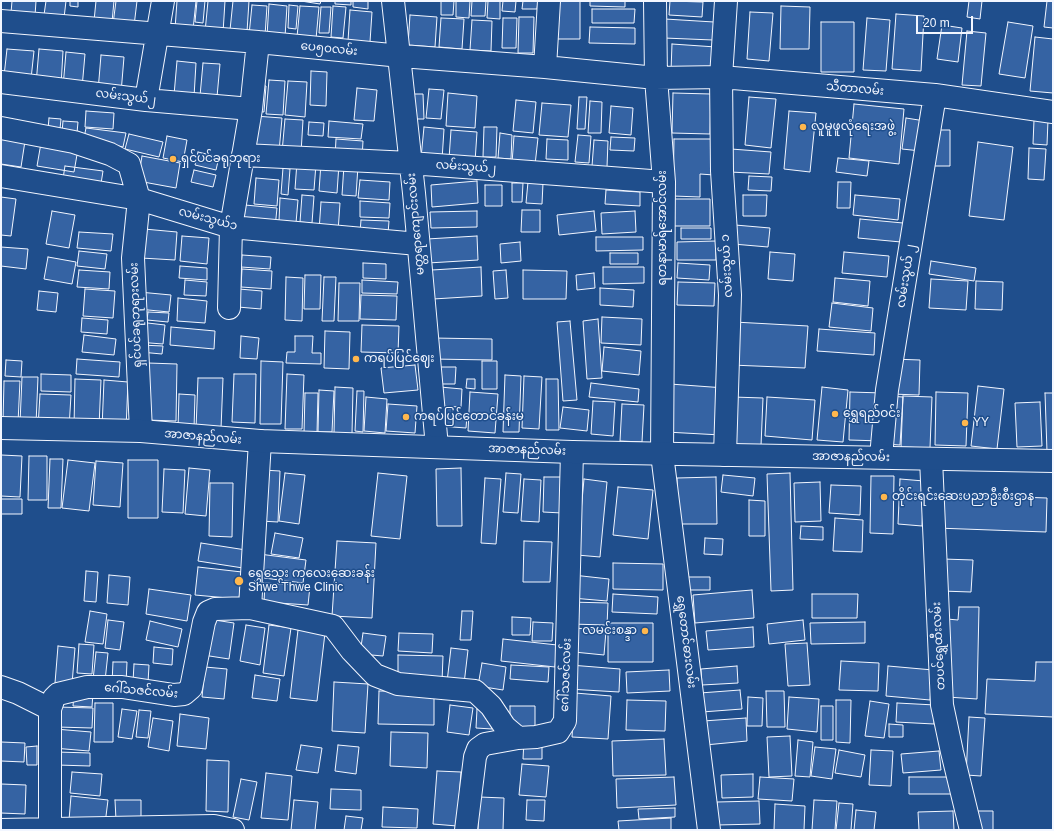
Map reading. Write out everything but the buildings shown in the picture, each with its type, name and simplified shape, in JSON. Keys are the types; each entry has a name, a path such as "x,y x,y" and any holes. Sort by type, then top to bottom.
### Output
{"street":[{"path":"146,100 163,1"},
{"name":"မတ္တရာကျောင်းလမ်း","path":"393,1 401,56 437,447"},
{"path":"545,67 549,1"},
{"name":"ရတနာမာရ်အောင်လမ်း","path":"655,1 656,78 664,182 662,454"},
{"name":"လမ်းသွယ် ၁","path":"725,455 730,295 722,171 720,77 726,1"},
{"name":"ပေ၅၀လမ်း","path":"1,21 158,33 656,78"},
{"path":"229,308 231,227 250,109 258,42"},
{"name":"သီတာလမ်း","path":"656,78 720,77 935,95 1053,112"},
{"name":"လမ်းသွယ်၂","path":"1,82 146,100 250,109"},
{"name":"လမ်းသွယ် ၂","path":"881,458 887,390 935,95"},
{"path":"1,128 74,142 110,154 128,164 136,185 139,199"},
{"name":"လမ်းသွယ်၂","path":"243,155 410,163 664,182"},
{"name":"လမ်းသွယ်၁","path":"1,176 139,199 231,227 418,244"},
{"name":"ရှင်ပင်ခရုဘုရားလမ်း","path":"139,199 133,258 141,432"},
{"name":"အာဇာနည်လမ်း","path":"1,428 141,432 260,441 572,452 1053,461"},
{"path":"250,608 260,441"},
{"name":"ဂေါ်သဇင်လမ်း","path":"50,709 54,698 58,694 87,687 122,687 174,695 184,694 191,688 204,622 208,612 215,609 250,608 333,626 352,651 375,675 398,684 475,692 491,706 505,727 518,738 536,737 558,732 564,721 572,452"},
{"name":"ရွှေတောင်ဓားလမ်း","path":"662,454 709,830"},
{"name":"တပင်ရွှေထီးလမ်း","path":"931,459 942,705 971,830"},
{"path":"1,687 18,693 50,709 50,830"},
{"path":"466,830 475,757 478,749 485,744 518,738"},
{"path":"1,830 214,826 233,830"}],"place":[{"name":"လူမူဖူလုံရေးအဖွဲ့","path":"803,127"},
{"name":"ရှင်ပင်ခရုဘုရား","path":"173,159"},
{"name":"ကရပ်ပြင်ဈေး","path":"356,359"},
{"name":"ရွှေရည်ဝင်း","path":"835,414"},
{"name":"ကရပ်ပြင်တောင်ခန်းမ","path":"406,417"},
{"name":"YY","path":"965,423"},
{"name":"တိုင်းရင်းဆေးပညာဦးစီးဌာန","path":"884,497"},
{"name":"ရွှေသွေး ကလေးဆေးခန်း Shwe Thwe Clinic","path":"239,581"},
{"name":"လမင်းစန္ဒာ","path":"645,631"}]}
